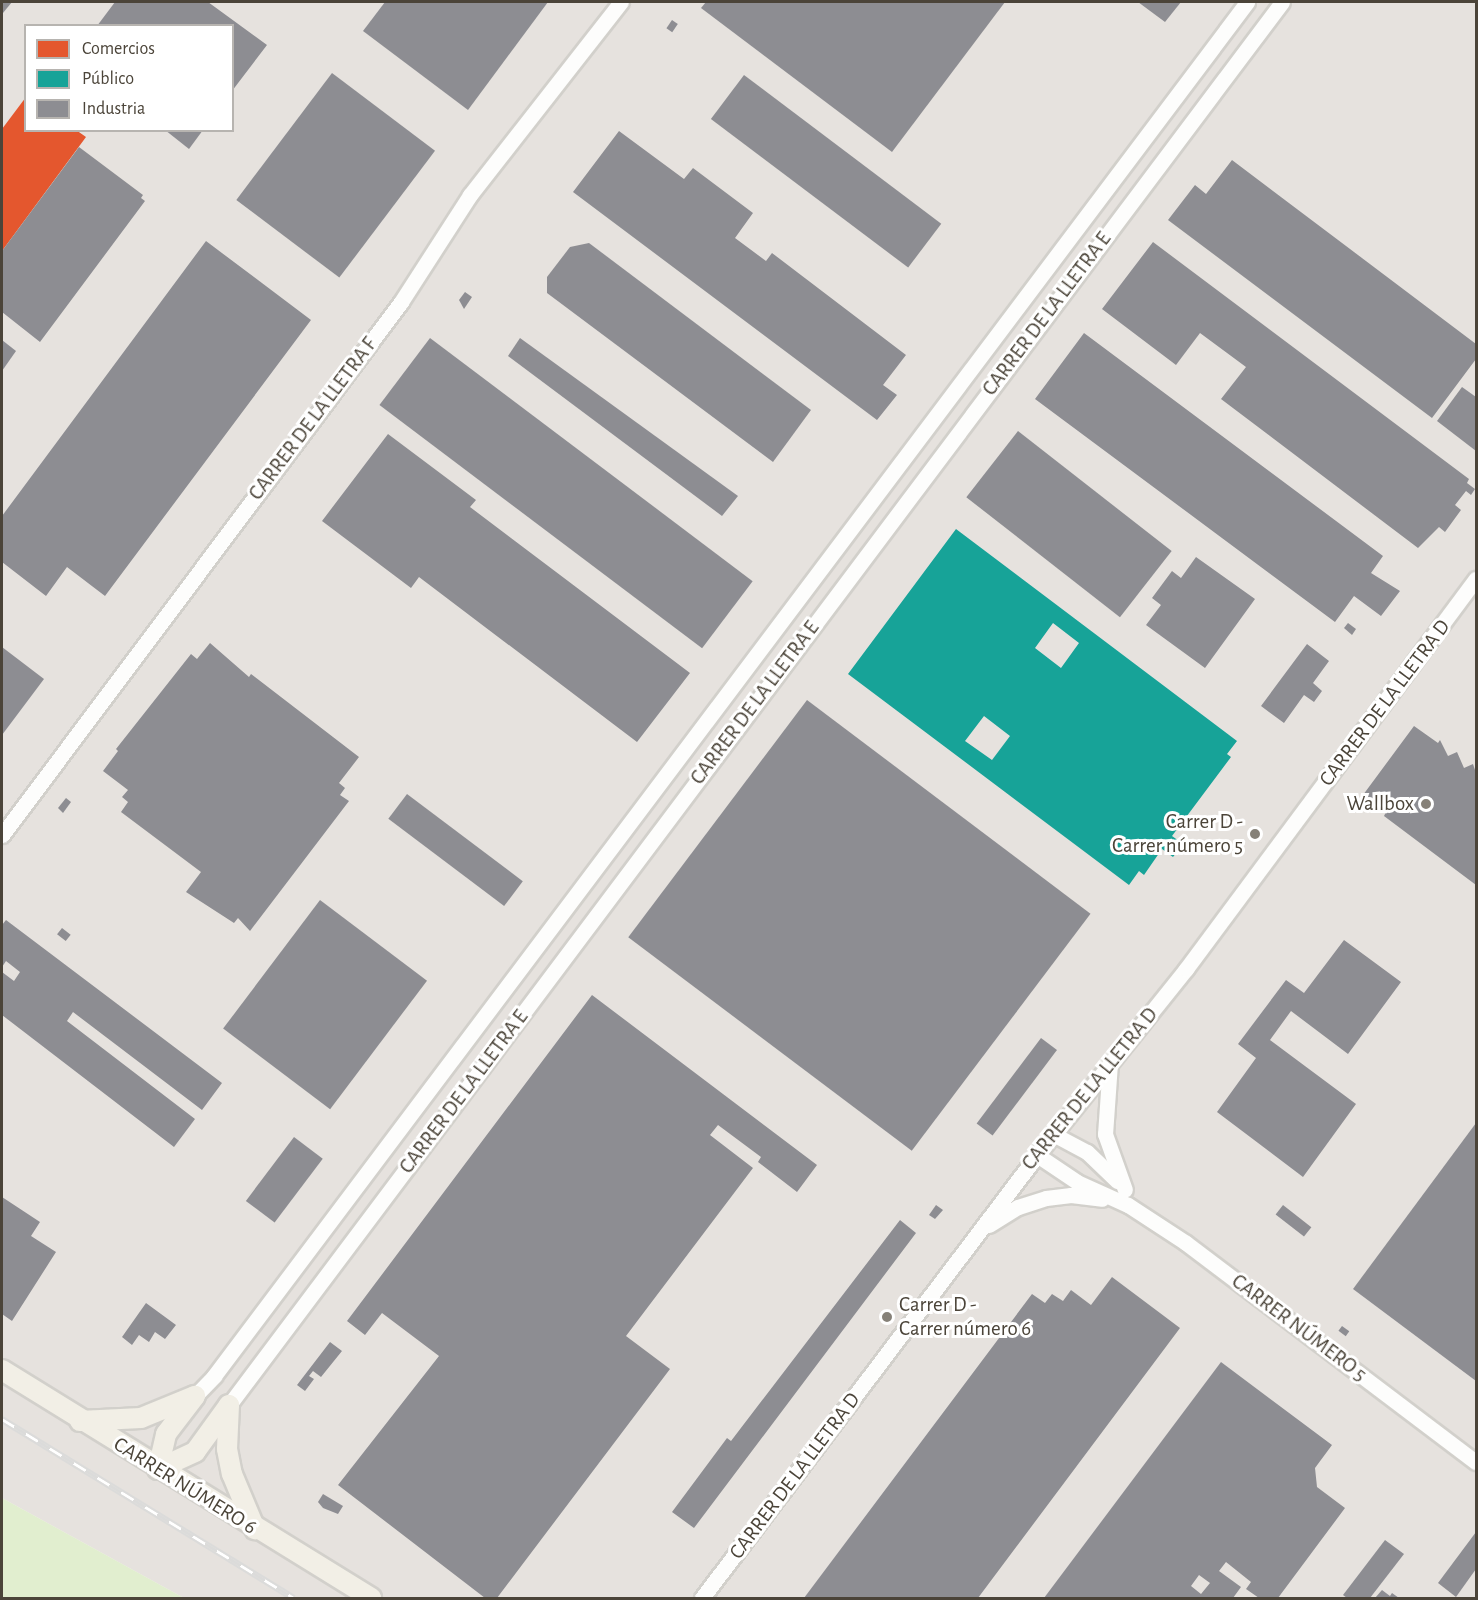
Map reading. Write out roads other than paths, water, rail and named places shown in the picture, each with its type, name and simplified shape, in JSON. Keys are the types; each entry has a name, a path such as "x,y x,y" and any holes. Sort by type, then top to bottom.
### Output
{"main road":[{"name":"CARRER NÚMERO 6","path":"2,1370 80,1421 371,1599"},
{"path":"80,1421 141,1418 195,1396"},
{"path":"158,1469 166,1434 195,1396"},
{"path":"158,1469 195,1452 229,1404"},
{"path":"229,1404 227,1449 232,1474 255,1529"}],"street":[{"name":"CARRER DE LA LLETRA F","path":"2,836 400,302 470,195 621,2"},
{"name":"CARRER DE LA LLETRA E","path":"195,1396 214,1376 1247,2"},
{"name":"CARRER DE LA LLETRA E","path":"229,1404 1282,2"},
{"name":"CARRER DE LA LLETRA D","path":"702,1599 1036,1155 1186,969 1476,579"},
{"path":"1110,1063 1105,1134 1122,1195"},
{"path":"1053,1134 1097,1159 1122,1195"},
{"path":"1036,1155 1077,1182 1122,1195"},
{"path":"982,1229 1018,1207 1046,1198 1071,1195 1122,1195"},
{"name":"CARRER NÚMERO 5","path":"1122,1195 1140,1212 1476,1462"}],"railway":[{"path":"2,1419 294,1598"}],"place":[{"name":"Wallbox","path":"1426,804"},
{"name":"Carrer D - Carrer número 5","path":"1255,834"},
{"name":"Carrer D - Carrer número 6","path":"887,1317"}]}
